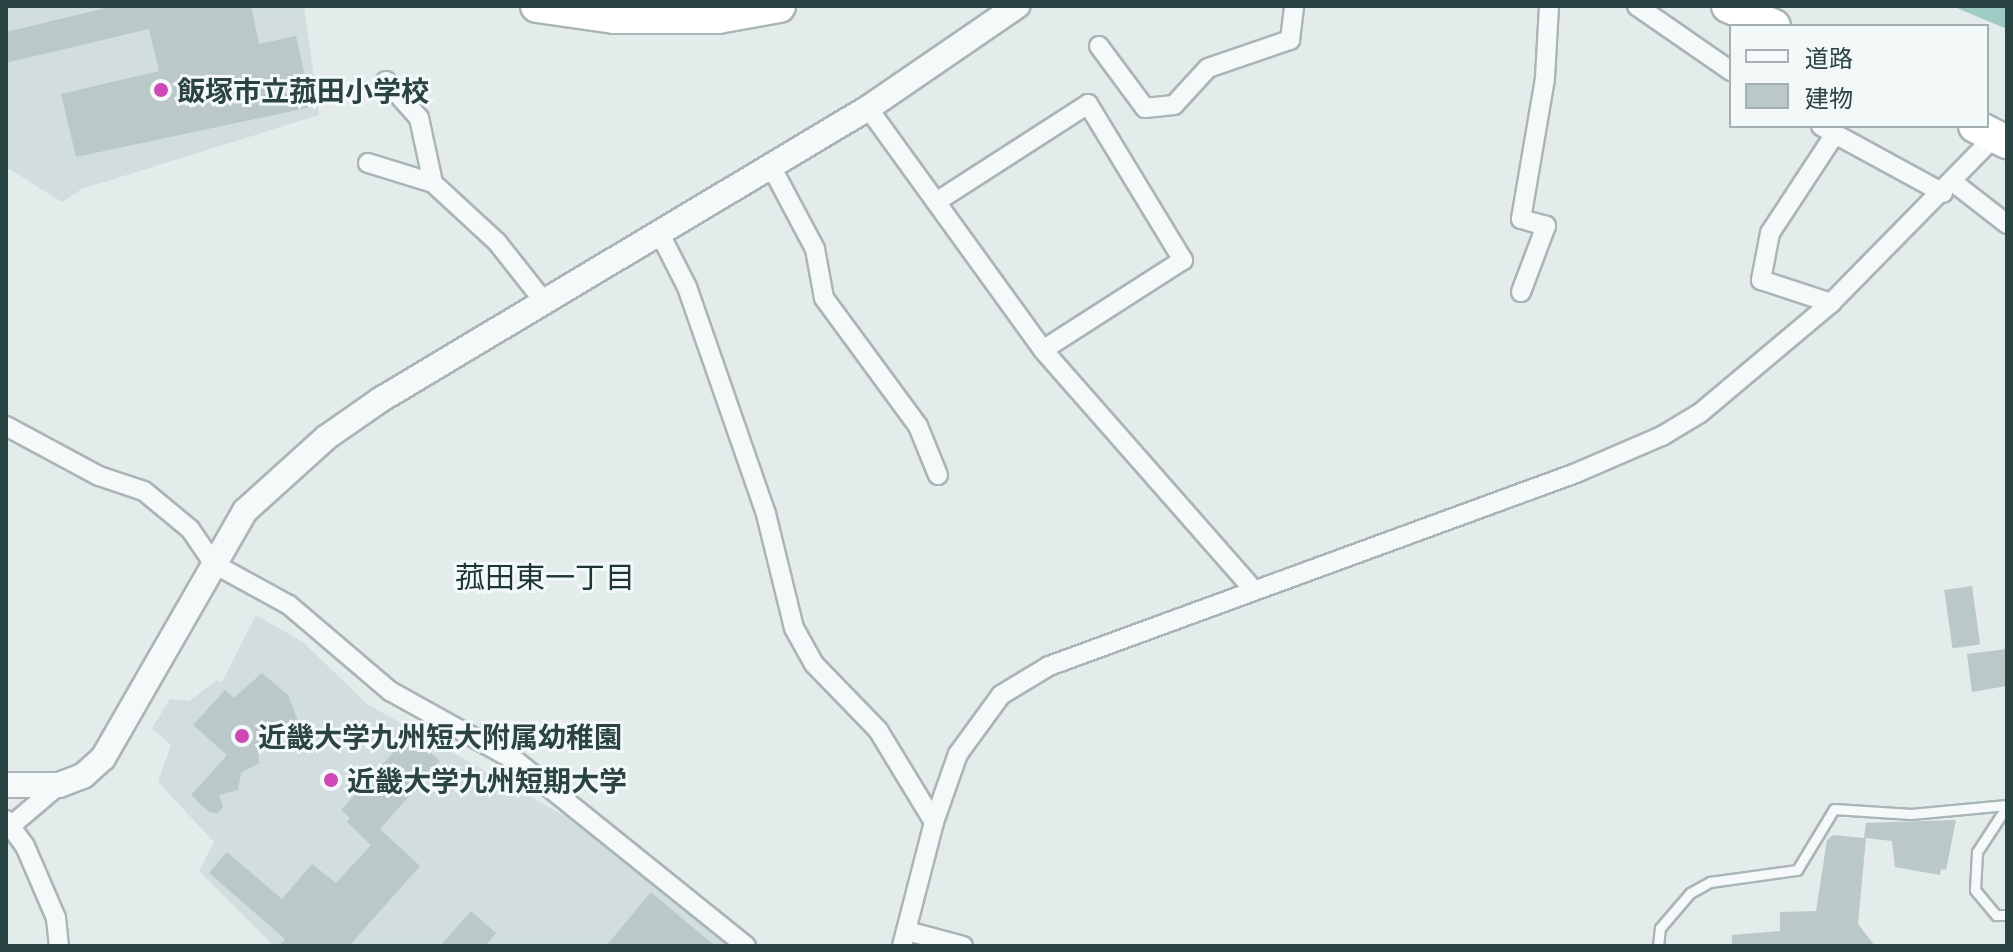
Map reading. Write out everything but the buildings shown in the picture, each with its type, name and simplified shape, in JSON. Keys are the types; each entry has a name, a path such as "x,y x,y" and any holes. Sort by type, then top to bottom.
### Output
{"highway":[{"path":"537,6 614,17 718,17 779,6"},
{"path":"1728,6 1769,24"}],"street":[{"path":"59,946 56,918 8,825 59,785 83,776 103,758 245,511 327,437 380,400 772,168 868,108 1017,6"},
{"path":"1099,46 1145,108 1174,105 1208,68 1290,40 1294,6"},
{"path":"1521,292 1546,226 1521,219 1545,78 1549,6"},
{"path":"1637,6 1729,70"},
{"path":"386,81 419,118 433,183"},
{"path":"936,202 1088,104 1183,260 1043,350"},
{"path":"868,108 1043,350 1254,590"},
{"path":"1831,303 1761,280 1770,233 1828,130 1948,188 2007,224"},
{"path":"963,946 905,938 934,822 958,754 1001,695 1049,666 1576,473 1662,436 1700,413 1831,303 1948,188 1992,135"},
{"path":"368,163 433,183 497,242 546,304"},
{"path":"772,168 815,249 824,298 918,426 938,475"},
{"path":"660,234 687,287 766,514 794,628 814,664 878,730 934,822"},
{"path":"6,426 99,476 144,491 190,529 214,564 289,605 390,691 516,761 746,946"},
{"path":"6,785 59,785"}],"lane":[{"path":"2007,805 1977,852 1975,890 1996,915 2007,915"},
{"path":"1658,946 1660,928 1690,893 1710,882 1797,870 1834,809 1911,814 2007,805"}],"shaded area":[{"name":"飯塚市立菰田小学校","path":"6,6 304,6 319,115 82,189 62,202 6,167"},
{"path":"1952,6 2007,6 2007,29"},
{"name":"近畿大学九州短期大学","path":"256,615 303,642 367,704 570,819 728,946 274,946 199,871 214,842 158,782 171,745 152,728 170,699 189,701 217,680 222,682"}],"place":[{"name":"飯塚市立菰田小学校","path":"161,90"},
{"name":"近畿大学九州短大附属幼稚園","path":"242,736"},
{"name":"近畿大学九州短期大学","path":"331,780"}],"district":[{"name":"菰田東一丁目","path":"545,576"}]}
